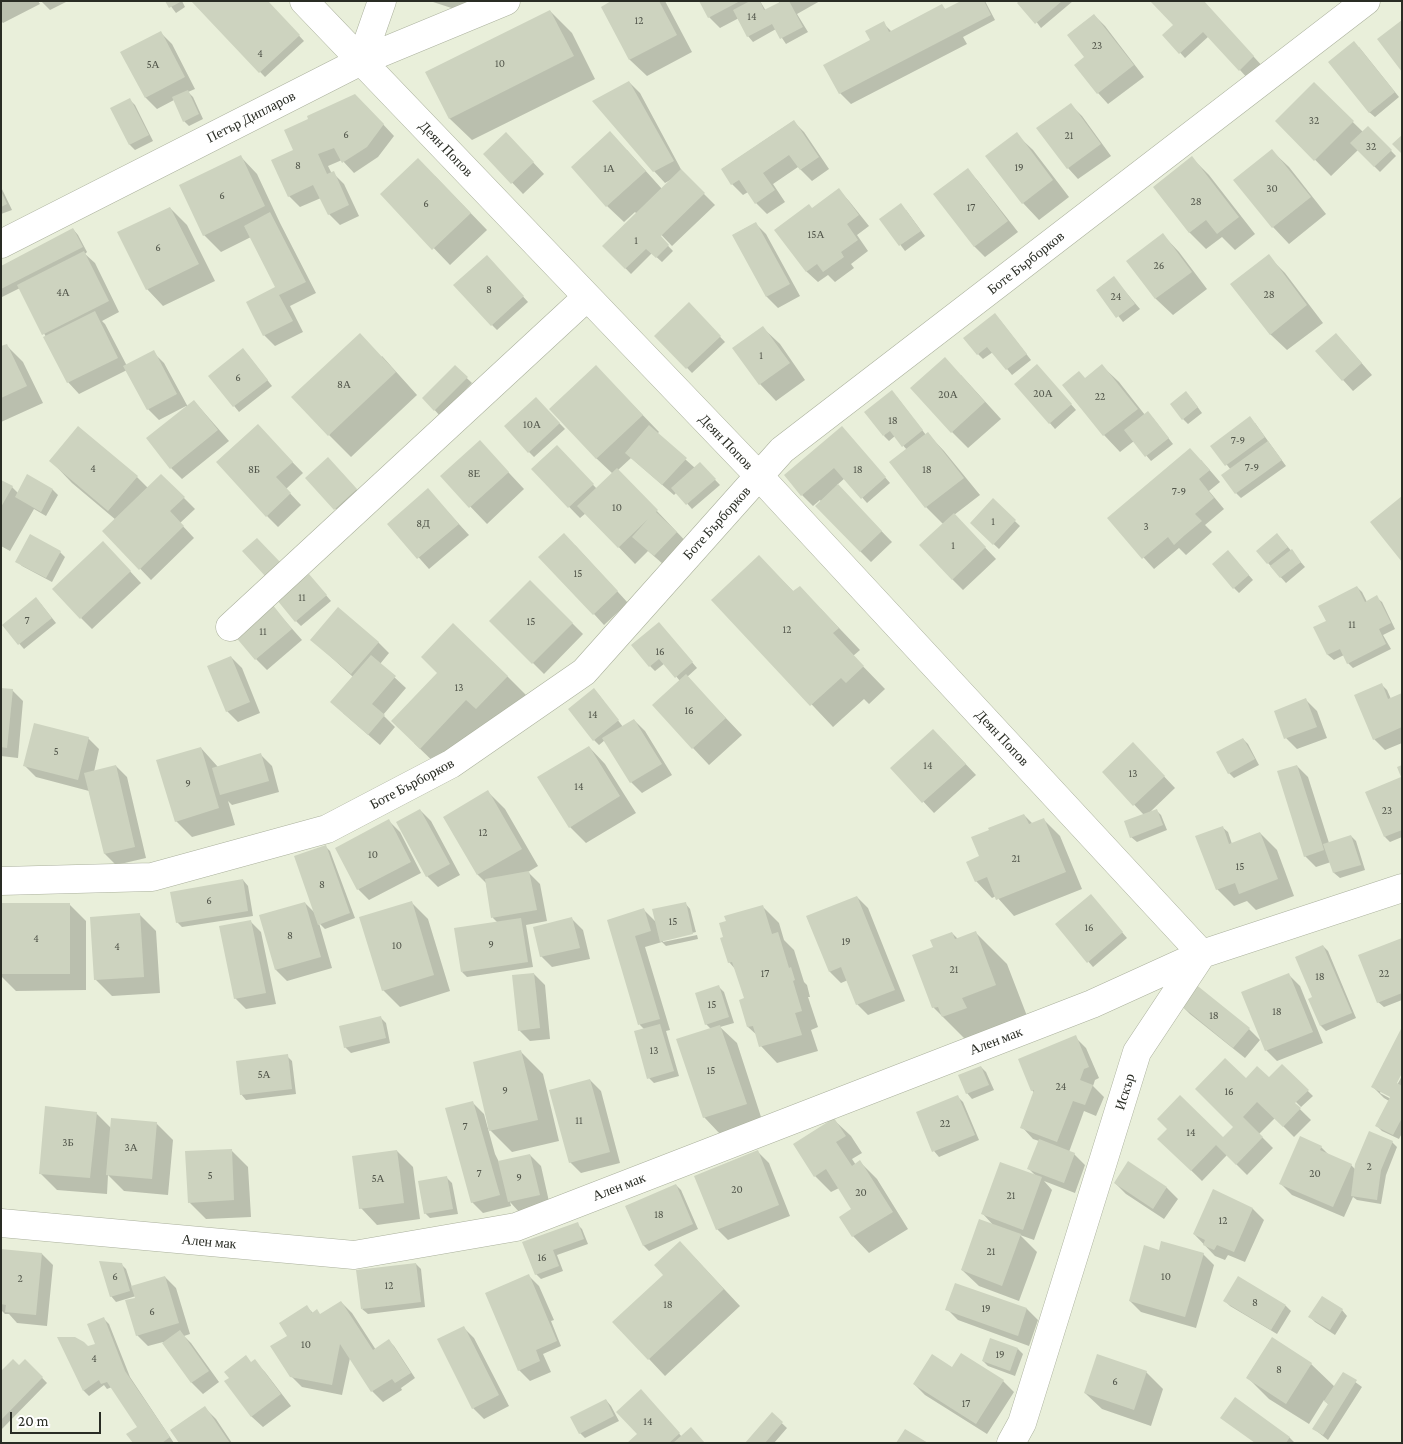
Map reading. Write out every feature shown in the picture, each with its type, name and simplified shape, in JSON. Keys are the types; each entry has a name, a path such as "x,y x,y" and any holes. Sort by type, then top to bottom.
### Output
{"street":[{"name":"Деян Попов","path":"304,1 759,476 1202,954"},
{"path":"361,61 382,1"},
{"name":"Петър Дипларов","path":"1,244 361,61 506,1"},
{"name":"Боте Бърборков","path":"1,881 152,877 327,829 451,764 584,672 782,450 1366,1"},
{"path":"230,627 587,297"},
{"path":"1202,954 1402,888"},
{"name":"Ален мак","path":"1,1223 354,1255 516,1227 1092,1004 1202,954"},
{"name":"Искър","path":"1011,1443 1022,1423 1137,1052 1202,954"}],"building":[{"path":"165,1 182,1 169,8"},
{"path":"191,1 268,1 300,35 259,73"},
{"path":"611,1 659,1 677,35 629,60 601,7"},
{"path":"699,1 740,1 708,18"},
{"path":"750,1 760,1 764,10 782,1 789,1 803,27 780,39 772,24 747,37 733,10"},
{"path":"961,1 984,1 991,15 839,94 823,65 870,40 865,31 884,21 889,32 942,4 945,9"},
{"path":"1019,1 1062,1 1035,24 1017,3"},
{"path":"1152,1 1204,1 1254,56 1239,71 1203,32 1179,54 1162,35 1173,25"},
{"path":"550,10 574,56 449,119 425,72"},
{"path":"1094,14 1134,65 1097,94 1074,65 1084,57 1067,35"},
{"path":"1402,20 1402,72 1377,39"},
{"path":"161,31 185,77 145,98 120,52"},
{"path":"1354,41 1395,92 1369,113 1328,62"},
{"path":"629,81 674,161 653,172 592,101"},
{"path":"1314,82 1354,121 1314,161 1275,121"},
{"path":"188,90 199,114 183,122 172,97"},
{"path":"355,94 384,124 367,147 342,163 334,148 318,154 327,174 334,171 349,205 328,215 313,185 288,197 271,160 293,150 284,130 308,119 307,116"},
{"path":"130,98 149,135 129,145 110,108"},
{"path":"1071,103 1101,144 1067,169 1036,128"},
{"path":"794,120 819,157 800,170 789,155 763,173 775,190 755,204 739,180 731,185 721,169"},
{"path":"1368,126 1392,150 1374,167 1350,143"},
{"path":"610,131 646,171 606,207 571,167"},
{"path":"506,132 534,162 511,184 483,154"},
{"path":"1017,132 1053,180 1022,204 985,156"},
{"path":"1402,135 1402,154 1392,144"},
{"path":"1272,149 1311,197 1272,228 1233,180"},
{"path":"241,155 265,206 203,236 179,185"},
{"path":"1192,156 1239,217 1217,234 1206,220 1189,233 1153,187"},
{"path":"418,158 471,213 432,250 380,194"},
{"path":"968,168 1008,221 974,247 933,194"},
{"path":"681,169 705,193 661,236 669,245 656,258 646,249 625,269 602,246"},
{"path":"839,188 859,215 847,224 858,240 841,252 844,257 823,272 817,264 806,272 774,230 809,204 812,208"},
{"path":"1,191 7,204 1,207"},
{"path":"901,203 921,231 899,246 879,219"},
{"path":"170,207 199,264 146,290 117,232"},
{"path":"270,212 306,282 279,295 293,321 263,336 246,302 275,287 244,226"},
{"path":"756,222 790,284 766,297 732,235"},
{"path":"73,228 83,247 1,289 1,266"},
{"path":"1163,233 1192,272 1155,299 1126,261"},
{"path":"84,251 109,301 42,335 17,285"},
{"path":"1269,254 1307,305 1270,335 1230,284"},
{"path":"487,255 524,296 491,326 453,285"},
{"path":"1114,276 1135,304 1116,318 1096,290"},
{"path":"689,302 721,336 686,369 654,336"},
{"path":"95,311 118,358 67,383 43,337"},
{"path":"995,313 1027,354 1006,370 987,347 977,355 963,338"},
{"path":"763,326 790,363 759,385 732,348"},
{"path":"360,333 396,372 328,436 291,397"},
{"path":"1336,333 1362,363 1342,381 1315,351"},
{"path":"7,344 27,386 1,398 1,346"},
{"path":"243,348 268,380 233,407 208,376"},
{"path":"154,350 177,394 147,410 123,366"},
{"path":"945,357 985,402 951,433 910,388"},
{"path":"1037,364 1072,404 1049,424 1014,384"},
{"path":"1102,364 1138,409 1103,436 1062,385 1079,371 1085,378"},
{"path":"455,365 468,377 434,411 422,398"},
{"path":"596,365 643,415 596,459 549,409"},
{"path":"892,390 923,430 902,447 890,431 883,436 864,412"},
{"path":"1186,391 1198,407 1182,420 1170,404"},
{"path":"536,397 560,423 528,453 504,426"},
{"path":"194,400 218,430 170,469 146,438"},
{"path":"1148,411 1169,438 1145,457 1124,430"},
{"path":"1250,416 1265,437 1225,466 1210,446"},
{"path":"258,424 293,462 276,477 291,493 266,517 216,462"},
{"path":"649,425 687,458 662,485 625,453"},
{"path":"78,426 138,476 108,511 49,461"},
{"path":"842,426 886,477 861,499 834,468 801,496 784,475"},
{"path":"928,432 964,478 925,508 889,462"},
{"path":"480,440 509,472 469,508 440,476"},
{"path":"1268,441 1282,460 1235,494 1221,475"},
{"path":"557,445 594,484 568,508 531,469"},
{"path":"1190,448 1210,470 1199,479 1214,498 1195,514 1202,521 1174,545 1168,537 1142,559 1107,518"},
{"path":"328,457 357,489 334,510 305,478"},
{"path":"700,462 716,479 686,505 671,488"},
{"path":"617,468 658,510 656,512 677,532 654,556 632,537 648,519 618,548 577,506"},
{"path":"27,474 53,489 41,512 15,497"},
{"path":"161,474 185,497 170,511 184,526 139,570 102,531"},
{"path":"1,480 13,486 1,507"},
{"path":"838,484 882,531 860,552 815,506"},
{"path":"428,488 459,524 417,559 387,524"},
{"path":"1402,496 1402,562 1370,522"},
{"path":"993,498 1016,520 993,545 970,523"},
{"path":"954,513 986,547 952,580 919,545"},
{"path":"564,533 618,591 593,615 538,557"},
{"path":"1277,533 1288,547 1267,564 1256,551"},
{"path":"30,534 61,551 46,578 15,562"},
{"path":"257,538 281,563 266,577 242,551"},
{"path":"103,541 131,571 80,619 52,589"},
{"path":"1292,549 1301,562 1280,578 1270,566"},
{"path":"1228,550 1249,575 1233,589 1212,564"},
{"path":"759,555 793,591 800,586 839,628 833,633 864,666 846,683 841,678 810,706 711,600"},
{"path":"309,574 327,595 295,622 277,600"},
{"path":"530,580 573,623 532,664 489,621"},
{"path":"1357,586 1365,602 1377,595 1391,623 1379,629 1386,644 1347,664 1340,649 1327,655 1313,627 1326,621 1318,606"},
{"path":"36,597 52,618 18,645 2,625"},
{"path":"272,604 292,629 255,660 234,635"},
{"path":"338,607 379,642 351,674 310,640"},
{"path":"659,622 693,662 675,678 659,659 649,667 631,645"},
{"path":"453,623 508,676 476,709 466,700 420,749 391,721 437,673 421,657"},
{"path":"371,655 396,676 372,704 385,715 368,735 330,702"},
{"path":"231,656 250,702 226,712 207,666"},
{"path":"686,674 726,718 692,749 652,705"},
{"path":"1382,683 1388,699 1402,693 1402,727 1373,740 1354,695"},
{"path":"1,688 13,689 7,748 1,747"},
{"path":"594,688 619,720 593,741 568,709"},
{"path":"1306,698 1317,727 1284,739 1274,711"},
{"path":"634,719 662,764 630,783 602,738"},
{"path":"34,723 89,737 78,780 23,766"},
{"path":"933,729 966,764 922,803 890,768"},
{"path":"1243,738 1255,759 1228,774 1216,752"},
{"path":"1133,742 1165,776 1133,806 1102,772"},
{"path":"589,746 620,796 569,828 537,777"},
{"path":"201,747 219,808 175,822 156,760"},
{"path":"261,753 269,781 220,795 212,768"},
{"path":"116,765 135,847 104,854 84,773"},
{"path":"1297,765 1324,850 1304,857 1277,771"},
{"path":"1402,765 1402,830 1384,837 1365,792 1401,777 1397,767"},
{"path":"488,790 522,849 477,875 443,817"},
{"path":"420,809 450,864 426,877 396,822"},
{"path":"1157,809 1163,825 1130,838 1124,821"},
{"path":"1024,814 1029,824 1044,818 1066,872 996,900 987,877 975,882 966,862 979,856 971,837"},
{"path":"389,819 411,862 357,890 335,848"},
{"path":"1223,826 1229,844 1260,832 1278,879 1239,894 1235,883 1216,890 1195,836"},
{"path":"1351,835 1361,865 1333,873 1323,844"},
{"path":"326,845 350,913 318,925 294,856"},
{"path":"529,871 537,910 491,918 485,879"},
{"path":"243,879 248,911 176,923 170,892"},
{"path":"1091,894 1123,932 1087,963 1055,924"},
{"path":"857,896 895,990 856,1005 841,967 829,972 806,916"},
{"path":"412,901 434,975 382,991 359,917"},
{"path":"305,902 321,957 275,970 259,915"},
{"path":"686,902 693,934 660,942 652,909"},
{"path":"1,903 70,903 70,974 1,974"},
{"path":"763,905 772,934 778,932 789,968 791,967 795,980 793,981 802,1011 795,1013 802,1035 759,1047 753,1026 747,1027 739,1000 744,998 732,962 728,963 720,938 723,937 719,923 726,921 724,916"},
{"path":"644,908 651,931 635,936 660,1019 638,1025 607,920"},
{"path":"140,913 144,977 94,980 90,917"},
{"path":"572,917 580,948 540,957 533,927"},
{"path":"521,918 528,962 461,972 454,928"},
{"path":"251,920 266,993 234,999 219,926"},
{"path":"976,931 996,985 962,998 967,1008 942,1017 938,1007 932,1008 912,955 933,947 930,940 952,932 955,939"},
{"path":"1402,938 1402,993 1377,1003 1358,955"},
{"path":"1323,945 1352,1013 1320,1026 1308,999 1312,997 1295,957"},
{"path":"534,973 540,1028 518,1031 512,975"},
{"path":"1289,973 1313,1032 1265,1051 1241,992"},
{"path":"1194,983 1250,1028 1233,1048 1178,1003"},
{"path":"719,985 729,1017 705,1025 695,993"},
{"path":"381,1016 386,1038 344,1048 339,1026"},
{"path":"660,1024 674,1071 647,1079 634,1031"},
{"path":"720,1025 747,1104 703,1118 676,1039"},
{"path":"1402,1027 1402,1073 1397,1083 1402,1086 1402,1118 1393,1135 1375,1126 1390,1097 1371,1087"},
{"path":"1076,1035 1089,1067 1084,1069 1080,1080 1093,1085 1085,1105 1073,1101 1057,1142 1020,1128 1034,1090 1031,1091 1018,1059"},
{"path":"521,1050 538,1120 489,1131 473,1062"},
{"path":"288,1054 292,1089 240,1095 236,1061"},
{"path":"1225,1058 1246,1078 1257,1066 1269,1077 1282,1064 1309,1090 1295,1103 1301,1108 1283,1127 1257,1102 1243,1117 1263,1137 1236,1165 1216,1145 1191,1171 1157,1139 1167,1129 1157,1119 1180,1095 1223,1137 1233,1127 1195,1089"},
{"path":"981,1066 989,1085 966,1094 958,1075"},
{"path":"590,1079 610,1152 569,1163 549,1090"},
{"path":"958,1095 975,1135 932,1152 916,1112"},
{"path":"473,1101 500,1195 471,1203 445,1108"},
{"path":"45,1106 97,1112 90,1178 39,1174"},
{"path":"111,1118 157,1122 152,1179 106,1175"},
{"path":"834,1118 846,1136 836,1142 852,1166 860,1160 893,1212 852,1237 839,1217 851,1209 826,1169 814,1177 793,1144"},
{"path":"1369,1131 1393,1141 1381,1170 1377,1200 1351,1196 1355,1164"},
{"path":"1300,1136 1322,1146 1320,1150 1352,1164 1333,1207 1279,1184"},
{"path":"1039,1139 1075,1153 1064,1183 1027,1169"},
{"path":"232,1149 234,1200 188,1203 185,1151"},
{"path":"397,1150 404,1203 359,1209 352,1156"},
{"path":"758,1150 779,1205 716,1230 694,1176"},
{"path":"530,1154 540,1195 508,1202 498,1161"},
{"path":"1128,1161 1167,1187 1153,1209 1114,1183"},
{"path":"1000,1162 1042,1177 1023,1230 981,1214"},
{"path":"447,1176 453,1209 424,1214 418,1181"},
{"path":"676,1184 693,1224 643,1246 625,1206"},
{"path":"1213,1189 1253,1208 1234,1252 1217,1245 1214,1250 1203,1245 1205,1240 1193,1234"},
{"path":"979,1219 1021,1234 1002,1286 961,1270"},
{"path":"578,1222 584,1239 553,1250 559,1266 535,1275 522,1242"},
{"path":"680,1241 724,1289 648,1360 612,1322 663,1275 654,1265"},
{"path":"1161,1241 1204,1253 1185,1317 1129,1301 1144,1245 1159,1250"},
{"path":"1,1249 42,1253 36,1315 5,1312 6,1305 1,1304"},
{"path":"99,1261 122,1263 130,1291 110,1297"},
{"path":"416,1263 421,1302 361,1309 356,1270"},
{"path":"529,1274 557,1341 536,1350 540,1361 518,1371 485,1293"},
{"path":"165,1276 179,1323 136,1336 125,1300 135,1298 131,1286"},
{"path":"1238,1276 1286,1305 1271,1330 1223,1301"},
{"path":"955,1283 1027,1308 1018,1336 945,1310"},
{"path":"1322,1296 1343,1309 1330,1330 1308,1317"},
{"path":"341,1301 373,1350 389,1339 411,1373 395,1383 392,1379 371,1392 340,1344 332,1385 290,1377 270,1346 287,1336 279,1323 307,1305 312,1313 317,1309 320,1314"},
{"path":"104,1317 125,1371 170,1437 162,1443 133,1443 126,1434 137,1427 107,1382 101,1384 99,1380 83,1391 57,1337 75,1337 88,1346 95,1344 87,1324"},
{"path":"464,1326 499,1395 472,1409 437,1339"},
{"path":"180,1330 209,1371 191,1383 162,1343"},
{"path":"1272,1337 1312,1363 1286,1404 1246,1378"},
{"path":"990,1338 1018,1348 1010,1371 982,1361"},
{"path":"961,1353 1004,1380 976,1424 913,1384 932,1354 952,1367"},
{"path":"1097,1354 1147,1371 1134,1410 1084,1393"},
{"path":"246,1355 251,1362 255,1359 281,1394 251,1417 224,1381 229,1378 224,1372"},
{"path":"13,1359 19,1365 25,1359 43,1377 1,1420 1,1371"},
{"path":"1343,1372 1357,1380 1323,1435 1312,1429 1328,1404 1324,1401"},
{"path":"641,1389 680,1433 669,1443 627,1443 637,1434 616,1412"},
{"path":"1235,1397 1290,1437 1286,1443 1255,1443 1220,1418"},
{"path":"606,1399 614,1416 579,1434 570,1417"},
{"path":"205,1406 230,1443 179,1443 170,1430"},
{"path":"772,1412 783,1422 765,1443 745,1443"},
{"path":"691,1427 705,1443 673,1443"},
{"path":"905,1429 928,1443 896,1443"}]}
